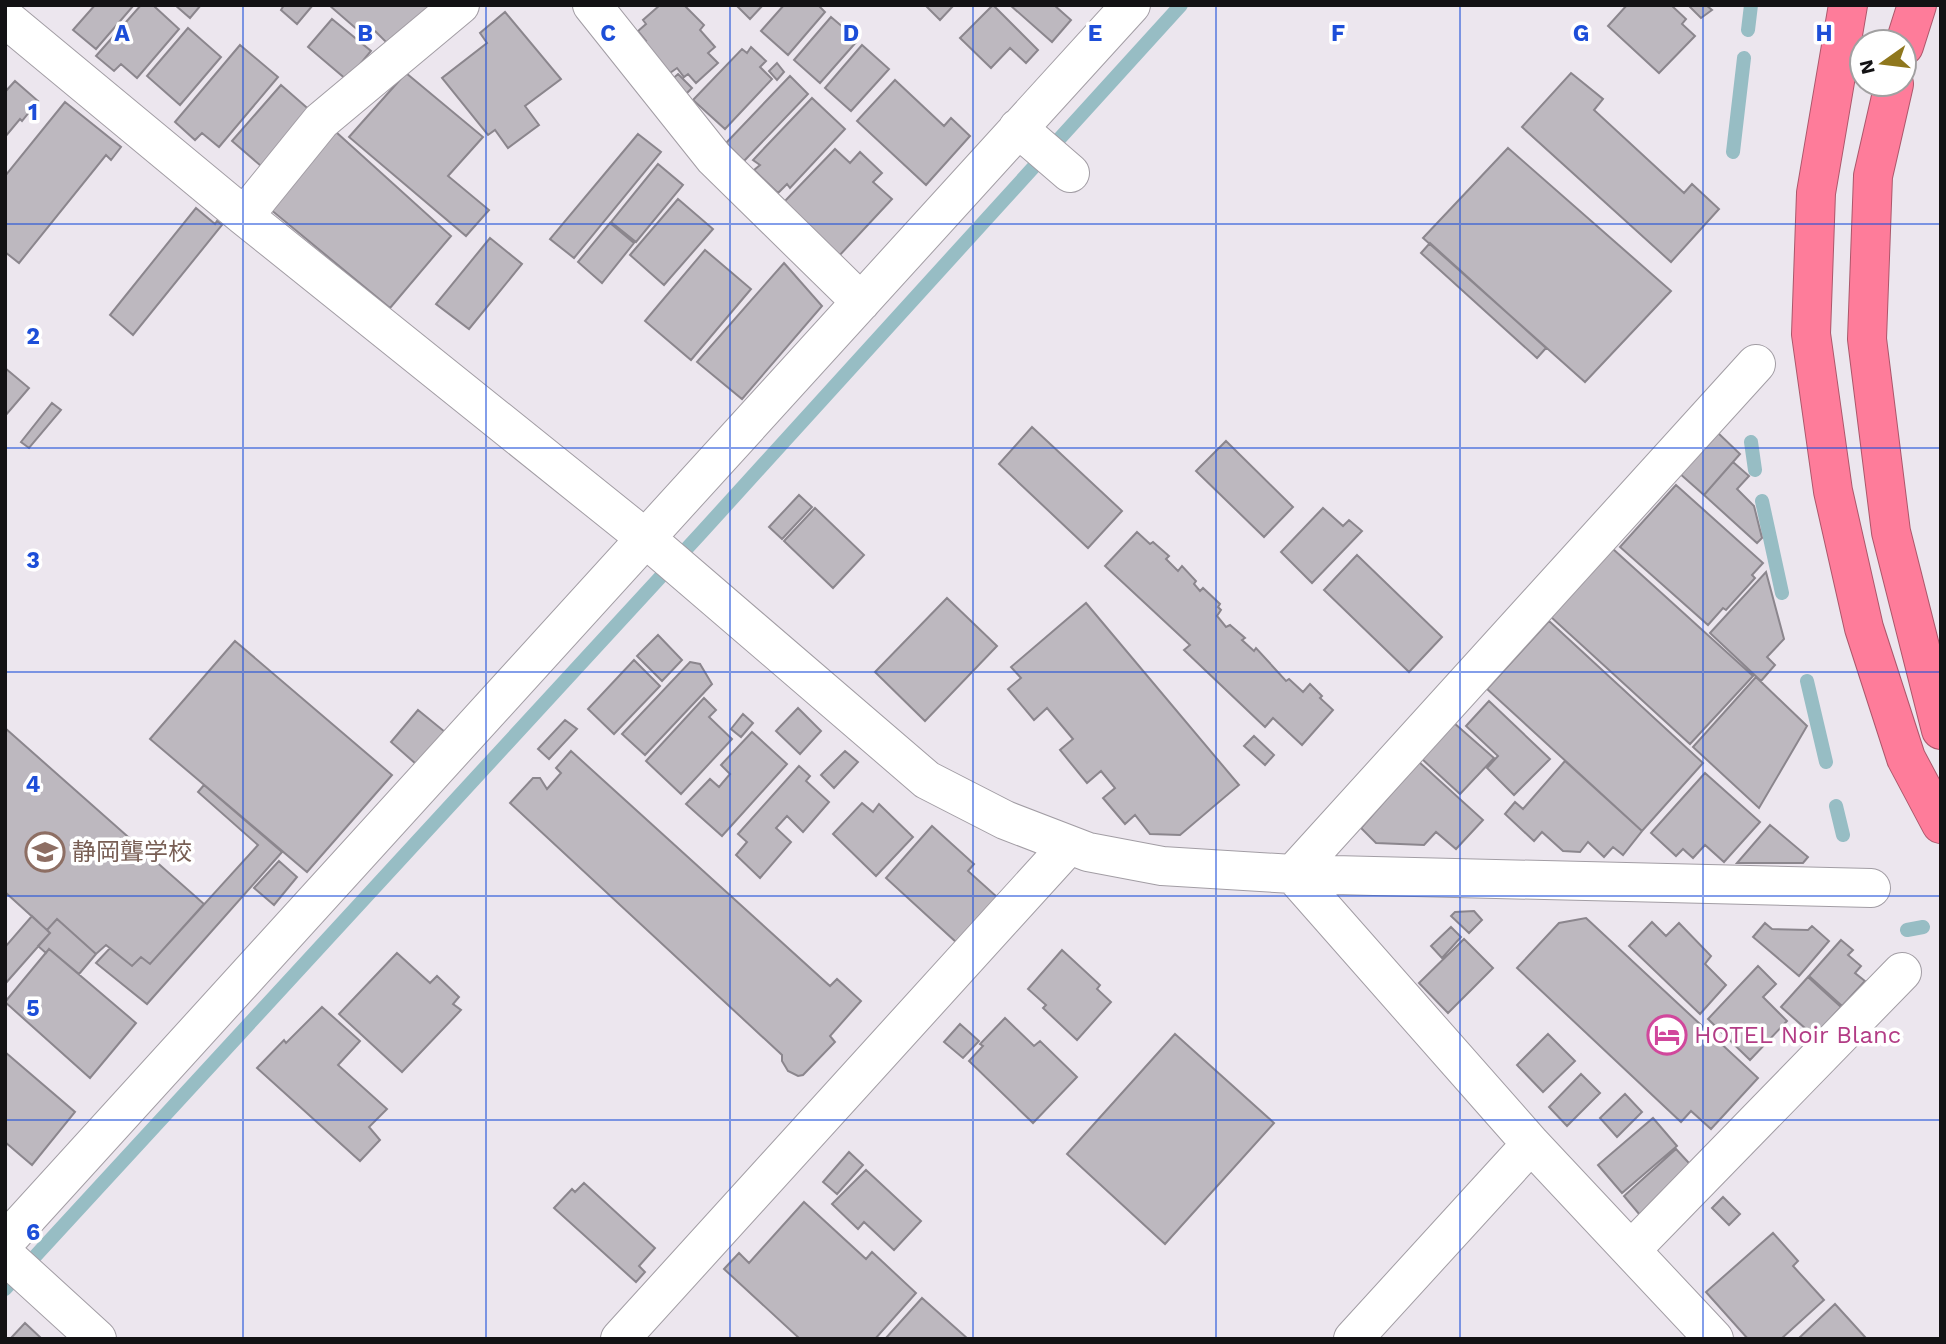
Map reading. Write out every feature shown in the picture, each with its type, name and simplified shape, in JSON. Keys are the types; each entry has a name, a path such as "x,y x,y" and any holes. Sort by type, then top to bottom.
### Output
{"highway":[{"path":"1848,5 1815,193 1811,334 1833,491 1864,628 1906,758 1941,824"},
{"path":"1910,28 1917,5"},
{"path":"1891,98 1872,176 1867,340 1891,532 1941,730"}],"street":[{"path":"244,216 321,121 460,5"},
{"path":"5,1242 648,541 861,302 1023,133 1131,5"},
{"path":"609,11 714,158 861,302"},
{"path":"5,18 244,216 648,541 927,780 1005,820 1088,852 1162,866 1293,874 1871,888"},
{"path":"1023,133 1070,173"},
{"path":"1293,874 1756,364"},
{"path":"620,1339 1069,845"},
{"path":"1293,874 1531,1144 1713,1339"},
{"path":"1631,1250 1902,972"},
{"path":"1353,1339 1531,1144"},
{"path":"5,1255 97,1339"}],"building":[{"path":"95,5 134,5 96,49 73,30"},
{"path":"141,5 156,5 155,7 179,29 137,78 121,64 114,71 96,56"},
{"path":"175,5 201,5 190,18"},
{"path":"284,5 313,5 297,24 281,10"},
{"path":"329,5 436,5 388,44 368,24 360,32"},
{"path":"660,5 684,5 704,25 700,30 715,47 708,53 718,63 696,83 688,74 684,77 677,68 670,73 643,44 646,41 638,31 646,24 643,20"},
{"path":"736,5 763,5 750,19"},
{"path":"784,5 818,5 825,12 788,55 761,31"},
{"path":"925,5 954,5 940,20"},
{"path":"993,5 1038,50 1026,63 1010,48 991,68 960,38"},
{"path":"1010,5 1054,5 1071,20 1052,42"},
{"path":"1627,5 1671,5 1686,19 1682,24 1695,36 1659,73 1608,26"},
{"path":"1688,5 1706,5 1712,10 1701,18"},
{"path":"505,12 561,79 525,106 539,125 508,148 495,130 488,135 442,78 487,43 480,33"},
{"path":"831,17 858,40 820,83 794,60"},
{"path":"332,19 371,51 347,80 308,47"},
{"path":"188,28 221,57 180,105 147,76"},
{"path":"240,45 278,77 219,147 202,133 195,140 175,122"},
{"path":"862,45 889,69 851,111 825,88"},
{"path":"751,47 766,61 760,67 772,79 725,129 693,100 742,49 747,53"},
{"path":"777,63 784,72 777,80 769,71"},
{"path":"406,73 483,137 448,176 489,210 466,236 349,137"},
{"path":"1571,73 1603,99 1594,110 1684,193 1692,184 1719,209 1671,262 1522,127"},
{"path":"678,74 692,88 682,98 669,82"},
{"path":"790,76 808,94 744,161 726,143"},
{"path":"895,80 944,126 951,118 970,136 926,185 857,121"},
{"path":"15,81 38,101 5,137 5,92"},
{"path":"281,85 313,113 261,166 232,141"},
{"path":"812,98 845,129 790,188 787,184 778,193 754,170 760,165 753,160"},
{"path":"65,102 121,147 111,160 106,155 19,263 5,252 5,176"},
{"path":"336,132 451,236 390,308 270,209"},
{"path":"638,134 661,152 574,258 550,239"},
{"path":"1508,148 1671,291 1585,382 1423,238"},
{"path":"835,149 850,163 860,152 882,173 873,182 892,199 838,257 783,203"},
{"path":"658,164 683,185 636,242 611,222"},
{"path":"678,199 713,229 664,285 630,255"},
{"path":"196,208 215,224 217,221 222,225 133,335 110,315"},
{"path":"610,223 634,243 602,283 578,262"},
{"path":"490,238 522,264 469,329 436,304"},
{"path":"1430,243 1546,348 1537,358 1421,253"},
{"path":"705,250 751,289 691,360 645,321"},
{"path":"784,263 822,306 742,399 697,362"},
{"path":"5,368 29,388 5,416"},
{"path":"52,403 61,410 29,448 21,442"},
{"path":"1032,427 1122,511 1088,548 999,464"},
{"path":"1716,431 1740,454 1704,495 1679,473"},
{"path":"1226,441 1293,507 1264,537 1196,471"},
{"path":"1733,462 1749,476 1737,489 1754,506 1762,538 1757,543 1704,495"},
{"path":"1676,485 1763,563 1752,575 1755,578 1726,610 1723,608 1708,625 1620,547"},
{"path":"799,495 812,507 782,539 769,527"},
{"path":"815,508 864,555 833,588 784,541"},
{"path":"1323,508 1343,526 1349,520 1362,531 1312,583 1281,552"},
{"path":"1137,532 1169,556 1166,559 1178,571 1182,566 1196,581 1194,584 1200,591 1203,588 1220,604 1218,607 1221,610 1217,616 1226,627 1230,625 1245,638 1242,640 1254,651 1256,648 1286,681 1289,679 1303,692 1310,684 1333,710 1302,745 1273,718 1265,727 1184,650 1190,645 1105,566"},
{"path":"1613,549 1753,676 1690,744 1551,617"},
{"path":"1357,555 1442,637 1409,672 1324,590"},
{"path":"1766,572 1784,639 1767,657 1775,665 1761,681 1710,633"},
{"path":"947,598 997,646 925,721 875,672"},
{"path":"1086,603 1239,785 1180,835 1150,834 1135,815 1125,824 1103,798 1115,788 1101,771 1087,783 1060,750 1073,739 1047,708 1034,720 1008,689 1021,678 1011,667"},
{"path":"1549,621 1703,763 1642,831 1487,689"},
{"path":"658,635 682,660 662,681 637,656"},
{"path":"235,641 392,775 307,872 150,739"},
{"path":"634,660 660,686 614,734 588,709"},
{"path":"690,662 700,664 712,684 645,755 622,734"},
{"path":"1756,677 1807,726 1759,808 1693,747"},
{"path":"704,698 716,710 709,717 732,739 681,794 646,761"},
{"path":"1489,701 1550,759 1514,795 1487,768 1498,756 1466,726"},
{"path":"798,708 821,731 800,754 776,731"},
{"path":"418,710 445,732 416,764 391,742"},
{"path":"743,714 753,723 741,737 731,729"},
{"path":"565,720 577,729 549,759 538,749"},
{"path":"1454,723 1494,758 1460,794 1422,759"},
{"path":"5,728 204,904 150,964 141,957 132,966 106,945 96,954 57,919 47,930 5,892"},
{"path":"752,732 787,764 722,836 686,804 710,779 719,787 730,774 721,765"},
{"path":"1254,736 1274,755 1265,765 1244,746"},
{"path":"571,751 830,986 837,979 861,1001 830,1036 835,1042 803,1075 798,1076 788,1071 782,1061 782,1055 510,803 533,778 540,778 547,789 561,773 556,768"},
{"path":"845,751 858,762 834,788 821,775"},
{"path":"1565,761 1642,831 1623,855 1613,847 1604,857 1588,842 1580,852 1563,851 1542,832 1534,841 1505,814 1515,802 1523,809"},
{"path":"1419,762 1483,820 1456,849 1436,832 1424,845 1376,843 1361,828"},
{"path":"799,766 810,776 806,781 829,802 803,832 787,816 776,828 791,842 760,878 736,855 747,842 738,834"},
{"path":"1705,773 1760,822 1724,862 1705,845 1693,858 1683,849 1676,856 1651,833"},
{"path":"204,785 282,852 147,1004 96,963 110,948 132,966 141,957 150,964 258,845 198,792"},
{"path":"862,803 873,812 879,804 913,837 876,876 833,834"},
{"path":"1770,825 1808,857 1803,863 1737,863"},
{"path":"932,826 974,864 968,871 997,897 956,942 886,878"},
{"path":"279,861 297,877 274,905 254,888"},
{"path":"1474,911 1482,920 1469,933 1451,916 1455,912"},
{"path":"32,916 50,933 5,984 5,947"},
{"path":"1586,918 1758,1078 1711,1129 1691,1111 1681,1122 1517,968 1559,923"},
{"path":"57,919 96,954 79,974 49,949 46,953 38,946 50,933 47,930"},
{"path":"1652,922 1666,936 1679,923 1711,956 1705,964 1726,985 1700,1014 1629,946"},
{"path":"1765,923 1772,929 1808,930 1812,926 1829,941 1799,976 1753,937"},
{"path":"1451,927 1461,937 1442,958 1431,946"},
{"path":"1464,939 1493,968 1448,1013 1419,983"},
{"path":"1841,940 1853,950 1848,955 1861,966 1855,973 1865,981 1842,1006 1809,976"},
{"path":"49,949 136,1023 90,1078 5,1002"},
{"path":"1062,950 1100,985 1097,989 1111,1002 1077,1040 1043,1008 1046,1005 1028,989"},
{"path":"397,953 430,983 437,976 459,997 453,1004 461,1010 402,1072 339,1014"},
{"path":"1758,966 1776,984 1763,997 1787,1021 1750,1060 1708,1019"},
{"path":"1808,977 1841,1007 1814,1036 1781,1007"},
{"path":"322,1007 360,1041 338,1065 387,1109 369,1127 380,1140 360,1161 257,1068"},
{"path":"1005,1018 1034,1046 1040,1041 1077,1077 1033,1123 969,1061 983,1046 980,1044"},
{"path":"960,1024 979,1041 963,1058 944,1042"},
{"path":"1175,1034 1274,1123 1165,1244 1067,1154"},
{"path":"1548,1034 1575,1061 1543,1092 1517,1065"},
{"path":"5,1052 75,1112 32,1165 5,1142"},
{"path":"1581,1074 1600,1093 1567,1126 1549,1107"},
{"path":"1625,1094 1642,1112 1617,1137 1600,1118"},
{"path":"1653,1118 1677,1146 1622,1193 1598,1165"},
{"path":"1676,1149 1699,1174 1645,1221 1624,1196"},
{"path":"849,1152 863,1165 837,1194 823,1182"},
{"path":"866,1170 921,1221 894,1250 864,1222 858,1229 832,1204"},
{"path":"584,1183 655,1248 639,1266 645,1272 636,1282 554,1208 572,1189 575,1192"},
{"path":"1723,1197 1740,1214 1729,1225 1712,1208"},
{"path":"804,1202 866,1259 872,1252 916,1293 875,1339 800,1339 724,1269 739,1253 749,1263"},
{"path":"1773,1233 1798,1261 1793,1266 1824,1300 1781,1339 1748,1339 1706,1292"},
{"path":"922,1298 968,1339 885,1339"},
{"path":"1835,1304 1865,1337 1863,1339 1798,1339"},
{"path":"25,1323 42,1339 10,1339"}],"waterway":[{"path":"5,1289 701,533 1181,5"},
{"path":"1748,30 1751,5"},
{"path":"1733,152 1744,58"},
{"path":"1751,442 1755,470"},
{"path":"1762,501 1782,593"},
{"path":"1807,681 1826,762"},
{"path":"1836,806 1843,835"},
{"path":"1907,930 1923,927"}],"place":[{"name":"静岡聾学校","path":"45,852"},
{"name":"HOTEL Noir Blanc","path":"1667,1035"}]}
